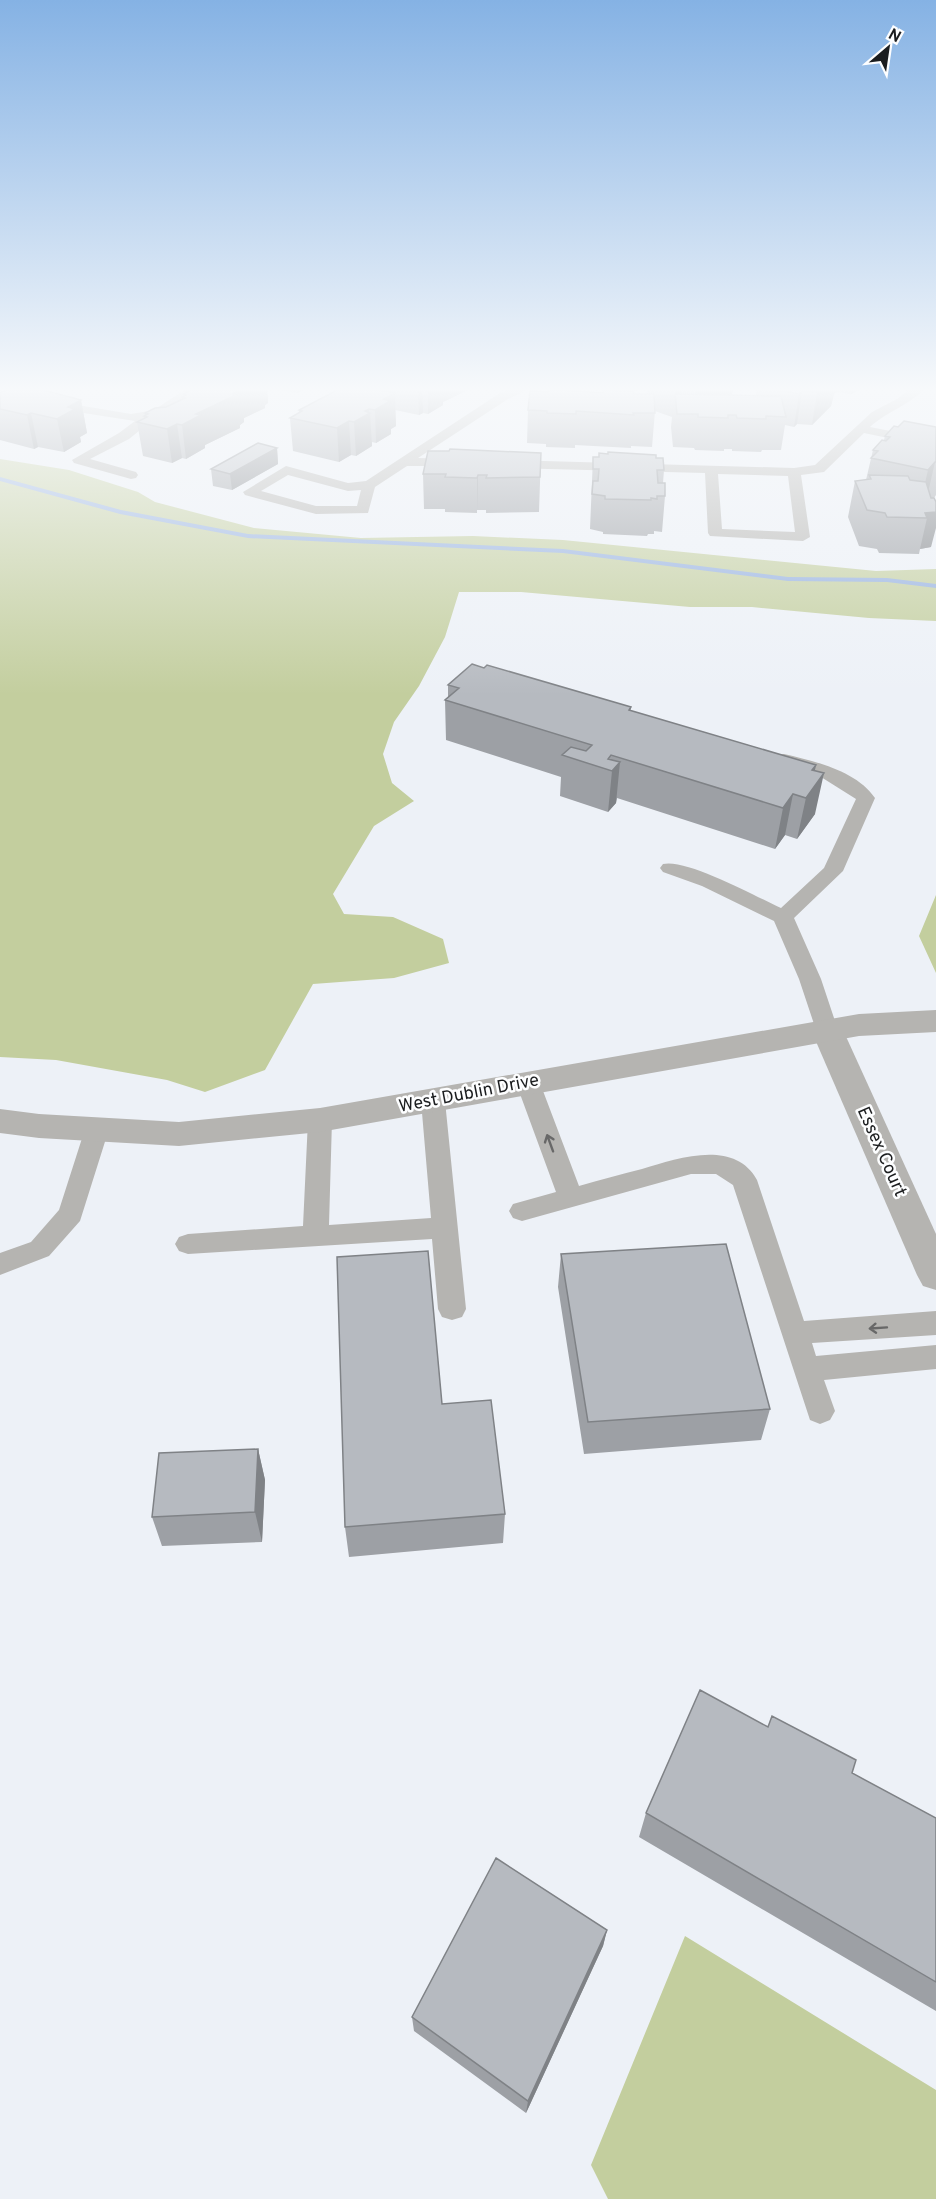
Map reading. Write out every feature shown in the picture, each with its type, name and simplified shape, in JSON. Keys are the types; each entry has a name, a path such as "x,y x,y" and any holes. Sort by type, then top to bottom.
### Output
{"street":[{"name":"West Dublin Drive","path":"0,1121 178,1134 320,1120 827,1030 859,1025 936,1021"},
{"name":"Essex Court","path":"827,1030 936,1275"}],"lane":[{"path":"254,490 250,492 316,510 363,510 368,490"},
{"path":"712,490 715,533 803,537 796,490"},
{"path":"762,753 818,768 846,781 866,798 833,871 783,917"},
{"path":"670,868 709,882 783,917 810,979 827,1030"},
{"path":"528,1083 571,1198"},
{"path":"433,1101 452,1309"},
{"path":"315,1236 319,1191 320,1120"},
{"path":"0,1264 40,1249 71,1214 97,1129"},
{"path":"522,1210 691,1165 710,1162 728,1167 744,1180 820,1411"},
{"path":"189,1244 443,1228"},
{"path":"795,1333 936,1323"},
{"path":"807,1369 936,1357"}],"green space":[{"path":"0,490 131,490 155,502 254,528 361,538 473,536 563,540 876,571 936,569 936,621 869,618 752,607 690,607 521,592 459,592 445,637 419,686 394,722 383,754 392,783 414,801 374,826 333,894 344,914 393,917 443,939 449,963 394,978 313,984 265,1070 205,1092 167,1080 56,1060 0,1057"},
{"path":"936,895 936,973 919,936"},
{"path":"685,1936 936,2090 936,2199 608,2199 591,2165"}],"building":[{"path":"592,490 665,490 665,496 657,496 657,499 651,498 651,500 605,499 605,496 592,494"},
{"path":"859,490 928,490 931,498 934,498 936,502 936,512 925,513 927,518 887,517 885,513 867,510"},
{"path":"472,664 484,668 487,665 631,707 629,710 816,765 812,770 824,773 806,798 793,794 783,808 611,755 608,759 620,762 612,771 562,755 571,747 586,751 592,745 445,700 459,688 448,685"},
{"path":"726,1244 770,1409 588,1422 561,1254"},
{"path":"428,1251 442,1404 491,1400 505,1514 345,1527 337,1257"},
{"path":"258,1449 255,1512 152,1517 159,1453"},
{"path":"700,1690 768,1727 772,1716 856,1760 852,1773 936,1818 936,1982 646,1813"},
{"path":"496,1858 607,1930 528,2101 412,2017"}],"waterway":[{"path":"39,490 120,512 248,536 563,551 788,579 887,580 936,586"}]}
